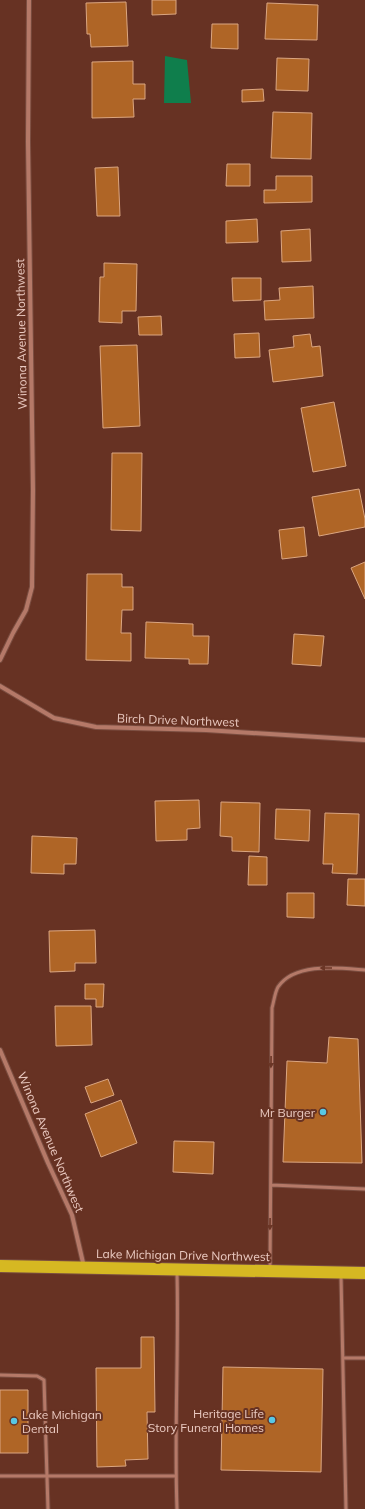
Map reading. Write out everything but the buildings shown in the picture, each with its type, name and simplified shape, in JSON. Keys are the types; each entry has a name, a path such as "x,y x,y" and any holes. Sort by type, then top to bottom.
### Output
{"highway":[{"name":"Lake Michigan Drive Northwest","path":"0,1266 365,1273"}],"street":[{"name":"Winona Avenue Northwest","path":"0,660 26,610 32,588 33,490 28,142 29,0"},
{"name":"Birch Drive Northwest","path":"0,686 54,718 96,727 206,730 365,740"},
{"name":"Winona Avenue Northwest","path":"0,1050 72,1215 84,1267"}],"lane":[{"path":"270,1270 272,1008 277,988 286,977 302,971 318,968 365,970"},
{"path":"271,1185 365,1189"},
{"path":"177,1269 177,1509"},
{"path":"341,1272 346,1509"},
{"path":"343,1358 365,1358"},
{"path":"0,1375 37,1376 44,1380 48,1509"},
{"path":"0,1476 176,1476"}],"shaded area":[{"path":"165,56 187,60 191,103 164,103"}],"place":[{"name":"Mr Burger","path":"323,1112"},
{"name":"Heritage Life Story Funeral Homes","path":"272,1420"},
{"name":"Lake Michigan Dental","path":"14,1421"}]}
